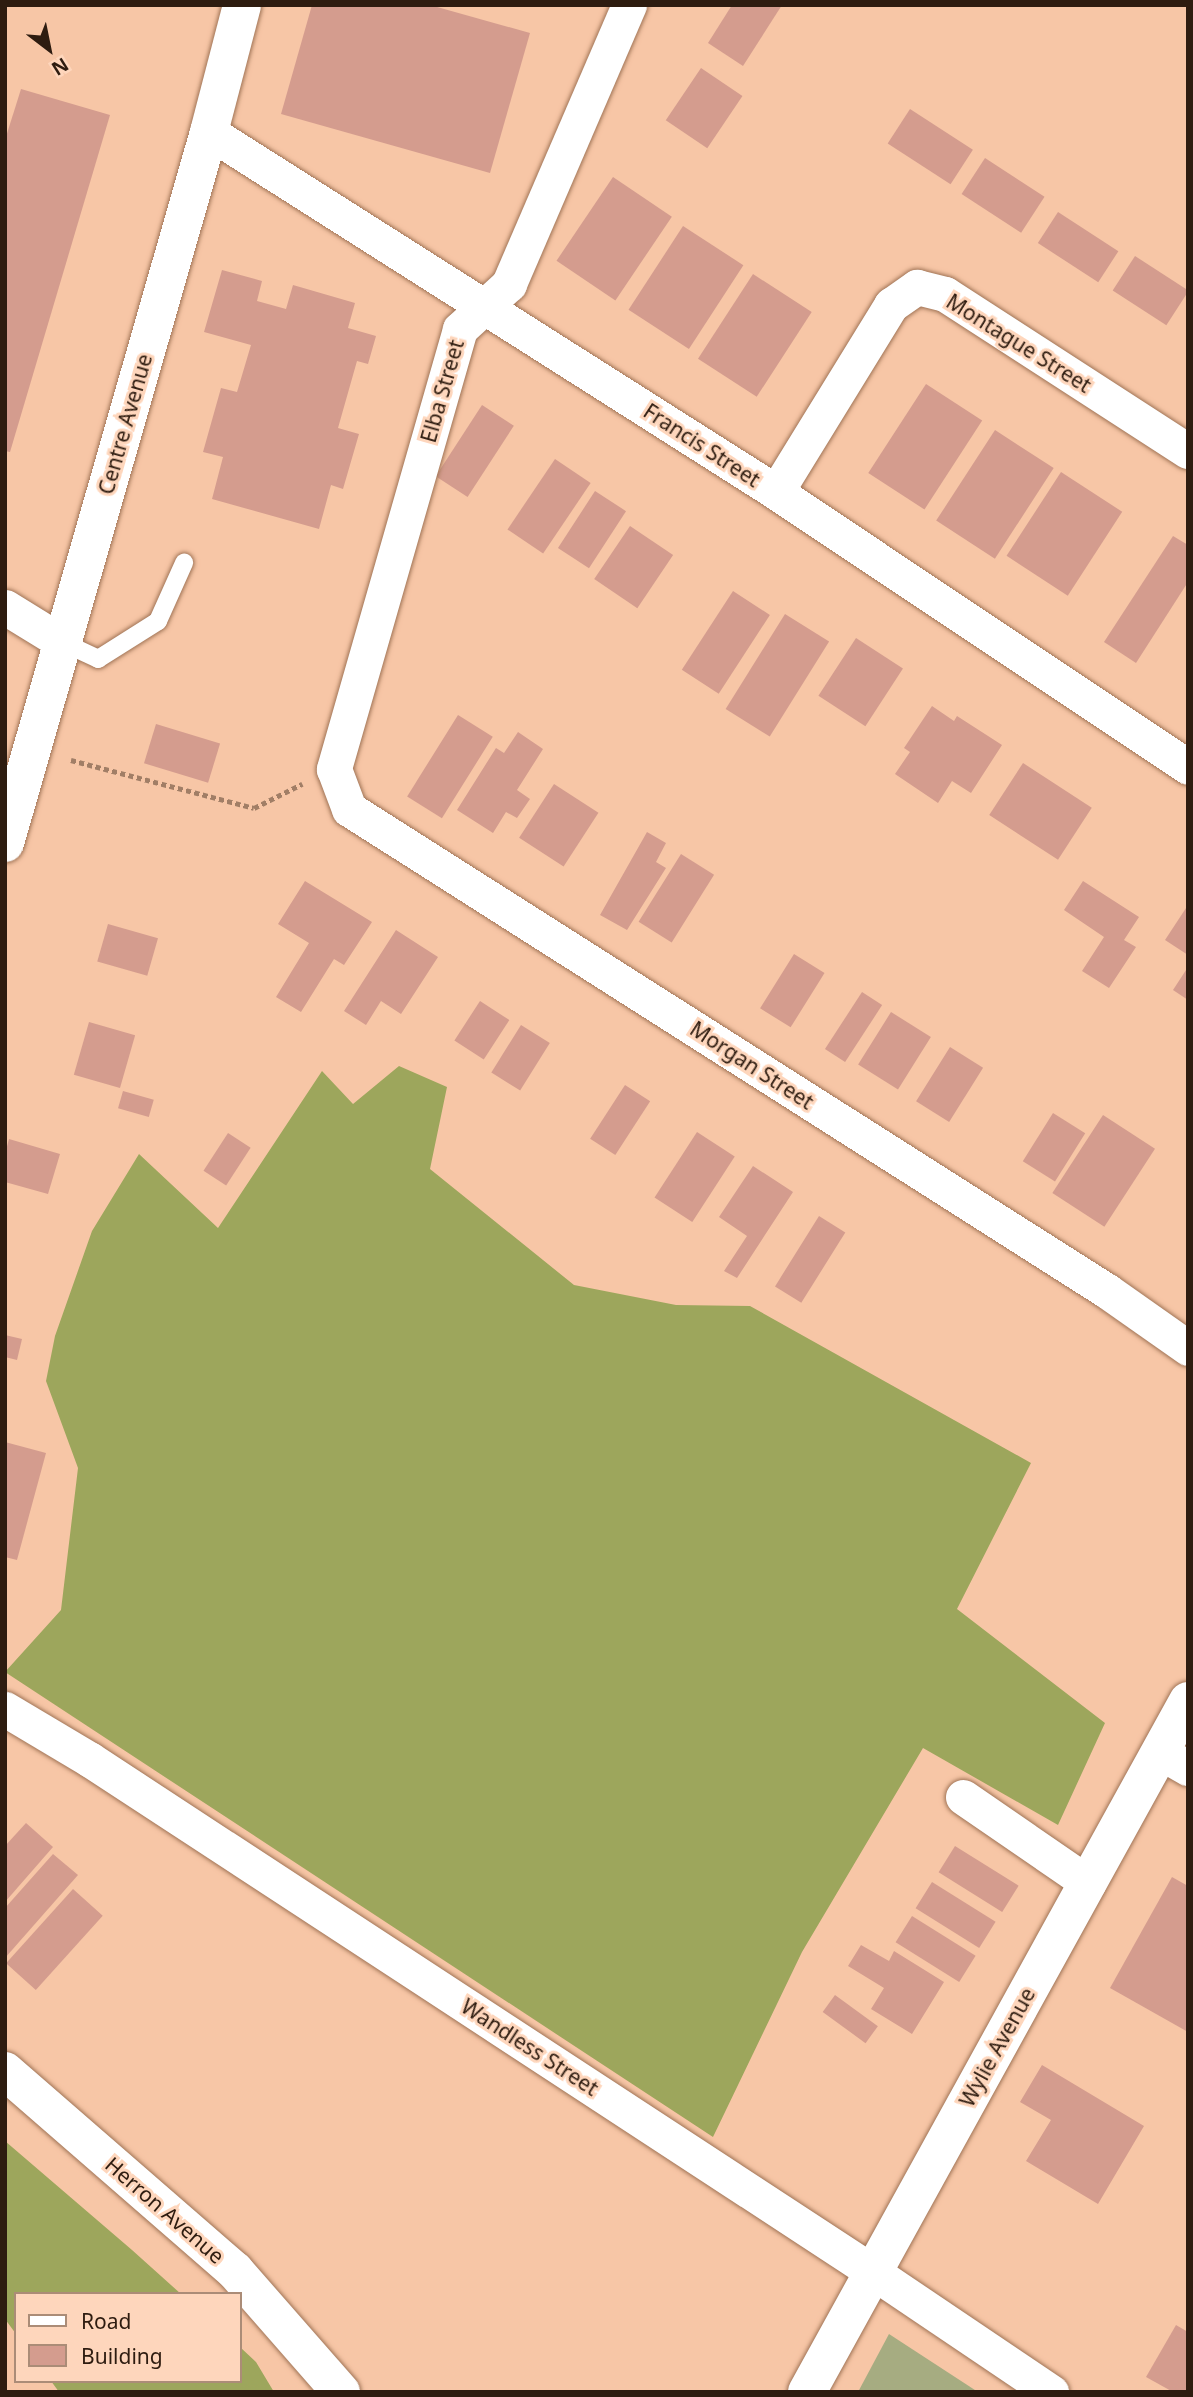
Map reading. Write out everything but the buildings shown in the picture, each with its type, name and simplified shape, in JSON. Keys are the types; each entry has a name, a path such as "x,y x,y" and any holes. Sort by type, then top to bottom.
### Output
{"main road":[{"name":"Centre Avenue","path":"5,843 209,132 242,5"},
{"name":"Wylie Avenue","path":"807,2392 1088,1883 1174,1760 1188,1701"},
{"name":"Herron Avenue","path":"5,2071 235,2271 341,2392"}],"street":[{"name":"Elba Street","path":"334,769 460,329 509,284 629,5"},
{"name":"Francis Street","path":"209,132 776,492 1188,767"},
{"name":"Montague Street","path":"776,492 891,306 916,287 945,294 1188,451"},
{"path":"5,607 62,642"},
{"name":"Morgan Street","path":"334,769 349,809 1085,1277 1188,1348"},
{"name":"Wandless Street","path":"5,1709 89,1759 873,2272 1051,2392"},
{"path":"963,1797 1088,1883"}],"lane":[{"path":"62,642 98,659 159,621 184,563"}],"path":[{"path":"71,760 254,807 334,769"}],"green space":[{"path":"399,1066 447,1087 430,1169 574,1285 676,1305 750,1306 1031,1463 957,1609 1105,1723 1058,1825 923,1748 802,1952 713,2137 5,1672 61,1610 78,1468 46,1381 55,1336 92,1231 139,1154 218,1228 322,1071 353,1104"},
{"path":"5,2141 179,2292 14,2292 14,2331 5,2319"},
{"path":"889,2334 978,2392 858,2392"},
{"path":"242,2349 256,2362 274,2392 59,2392 52,2383 242,2383"}]}
